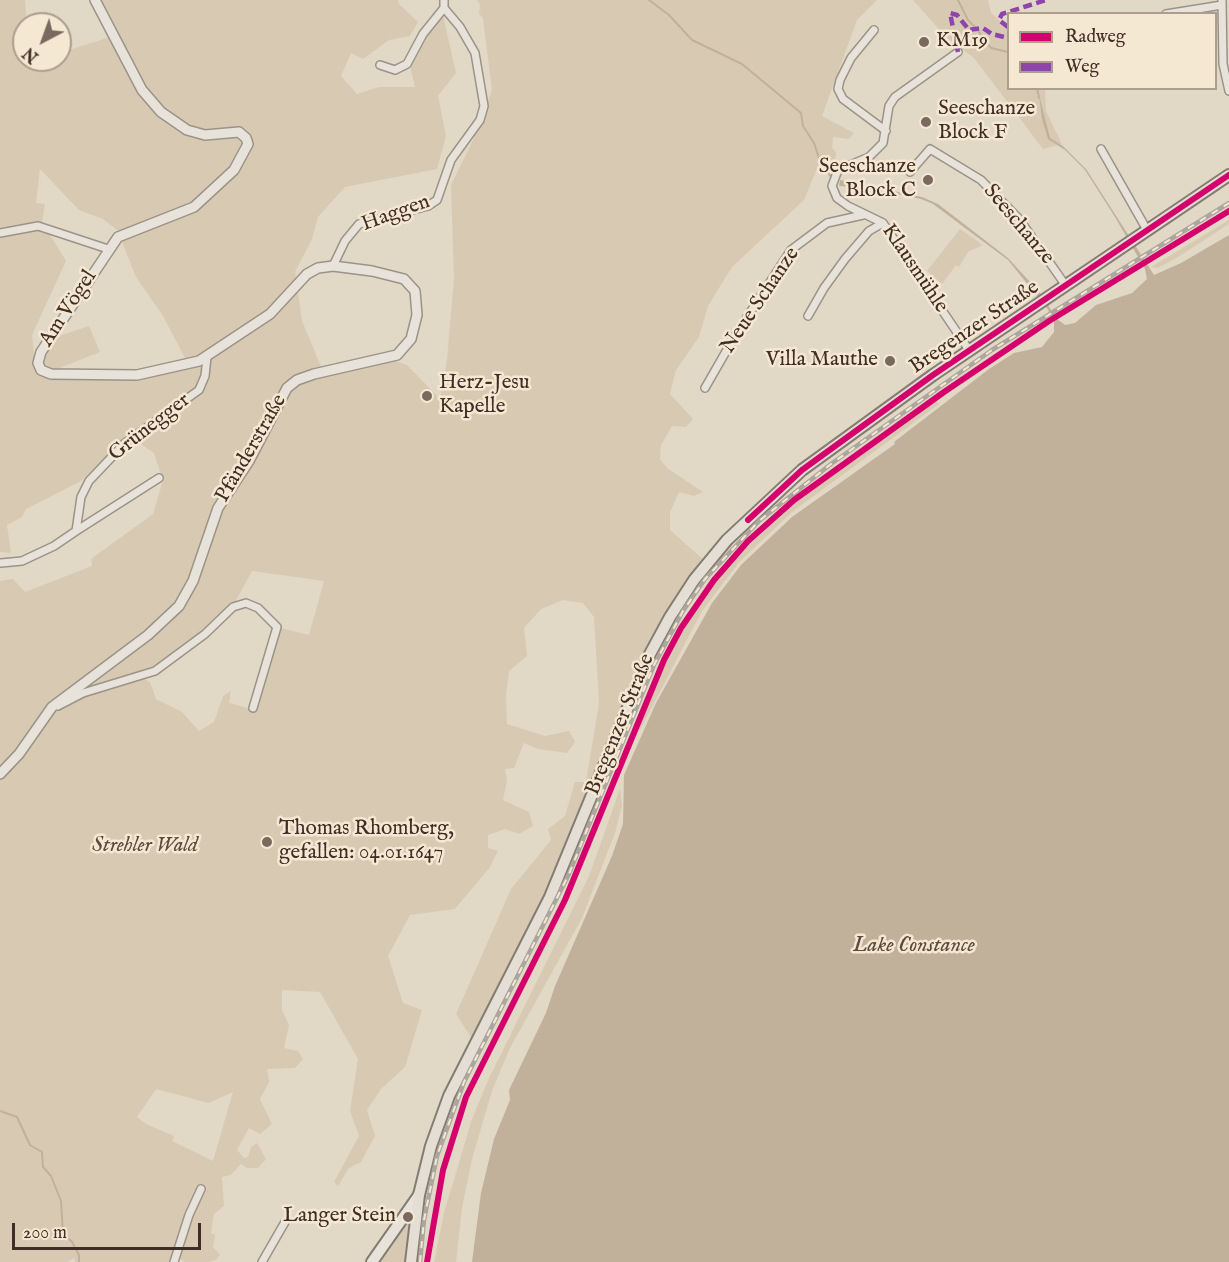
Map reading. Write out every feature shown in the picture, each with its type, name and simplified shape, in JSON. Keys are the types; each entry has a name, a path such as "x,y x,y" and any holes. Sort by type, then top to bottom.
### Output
{"main road":[{"name":"Bregenzer Straße","path":"411,1262 419,1195 431,1146 449,1096 550,897 650,654 678,603 719,549 787,482 969,350 1229,175"},
{"path":"372,1262 419,1195"}],"street":[{"name":"Am Vögel","path":"43,371 38,363 41,352 108,249 123,233 191,209 204,199 238,165 248,141 236,131 205,135 192,132 179,126 161,112 142,90 95,0"},
{"path":"380,65 394,70 405,66 444,4"},
{"name":"Haggen","path":"333,267 347,240 359,224 428,206 437,200 449,163 479,123 484,106 475,53 444,4"},
{"path":"1183,12 1224,7 1219,44 1229,91"},
{"path":"874,30 845,68 838,89 843,99 886,130"},
{"name":"Klausmühle","path":"958,52 895,97 889,106 883,143 869,157 838,170 832,181 837,198 863,215 877,217 883,223 969,350"},
{"name":"Seeschanze","path":"909,172 930,149 981,180 1025,227 1066,286"},
{"path":"1101,149 1147,230"},
{"name":"Neue Schanze","path":"705,388 736,334 791,249 827,223 863,215"},
{"path":"808,315 845,259 869,231 883,223"},
{"name":"Am Vögel","path":"0,233 38,226 108,249"},
{"name":"Pfänderstraße","path":"0,774 19,754 52,707 148,635 179,606 193,581 218,508 249,461 287,388 297,380 314,374 389,359 411,339 417,315 417,299 411,284 396,275 333,267 318,268 307,274 270,314 207,357 190,364 136,375 51,374 43,371"},
{"name":"Grünegger","path":"76,531 81,497 89,481 125,443 199,390 205,376 207,357"},
{"name":"Grünegger","path":"2,563 22,561 54,546 159,478"},
{"path":"52,707 60,706 83,693 155,671 205,634 233,608 246,603 258,608 277,627 253,708"},
{"path":"174,1262 189,1215 201,1189"},
{"path":"262,1262 285,1222"}],"green space":[{"name":"Strehler Wald","path":"0,0 25,0 26,12 12,12 12,72 72,72 72,49 113,36 95,0 398,0 399,4 418,22 410,36 389,40 363,59 351,53 341,76 357,94 379,87 415,87 410,66 426,35 443,15 456,73 438,96 446,136 437,169 345,187 318,217 312,239 295,272 302,321 322,369 291,379 283,391 263,424 249,461 218,508 209,527 202,555 220,510 252,461 284,397 297,383 395,361 407,365 440,399 447,360 454,279 451,185 474,138 492,90 483,19 479,13 480,5 477,0 877,0 857,20 822,116 854,133 849,139 833,137 832,148 836,152 835,167 818,166 804,200 732,267 708,306 699,337 676,370 670,394 693,419 686,427 672,426 661,445 660,459 667,468 703,492 694,496 679,492 670,512 670,530 705,561 657,632 540,907 472,1039 456,1014 511,889 551,840 548,829 565,816 575,782 586,782 599,703 594,617 583,603 563,600 541,609 524,628 527,656 509,671 506,695 507,724 545,736 569,731 575,742 567,753 538,749 524,743 514,768 505,769 507,780 503,800 529,812 533,826 519,834 505,829 488,835 488,848 498,851 490,867 455,909 410,915 388,956 403,1003 422,1010 405,1067 381,1089 367,1110 375,1136 361,1162 349,1168 338,1186 334,1182 359,1136 350,1111 358,1059 320,992 282,990 282,1010 289,1025 284,1048 298,1051 303,1059 295,1068 267,1069 269,1082 260,1099 272,1124 260,1134 249,1128 237,1150 244,1158 248,1157 251,1147 257,1143 266,1159 258,1168 247,1168 241,1164 231,1175 222,1177 224,1206 214,1214 211,1233 215,1235 213,1247 220,1255 216,1260 184,1262 178,1256 174,1262 75,1262 74,1258 68,1262 0,1262 0,581 13,579 25,592 92,566 91,559 153,514 163,480 154,453 129,436 81,481 26,509 22,517 7,525 11,553 0,552","holes":["40,169 79,210 103,219 117,230 136,277 163,316 187,362 167,373 133,378 44,377 36,371 32,335 66,261 42,222 45,204 36,203","252,571 324,581 309,635 280,628 255,710 229,703 231,691 223,696 214,722 199,731 182,712 156,699 150,682 138,675 155,671 205,634 231,610","156,1089 209,1103 233,1092 213,1161 172,1141 174,1136 146,1124 137,1117"]},
{"path":"913,0 988,0 991,13 1007,27 1007,90 1045,90 1046,111 1062,144 1043,149 974,58 946,37"},
{"path":"1229,220 1229,224 1178,257 1158,268 1151,267"},
{"path":"960,229 983,245 968,252 959,267 956,265 942,284 927,271"},
{"path":"89,326 100,352 57,369 56,372 44,368 41,359 56,337"},
{"path":"936,400 939,404 792,512 740,561 702,611 640,730 638,729 655,685 685,627 704,597 737,556 796,502"},
{"path":"620,789 622,806 615,833 582,918 510,1048 492,1091 472,1159 462,1208 456,1262 434,1262 444,1213 472,1119 489,1078 589,876"},
{"path":"409,1219 407,1262 376,1262 404,1220"}],"water":[{"name":"Lake Constance","path":"1039,95 1050,138 1063,146 1086,169 1154,275 1181,263 1229,235 1229,1262 472,1262 481,1193 494,1139 510,1100 509,1090 546,1013 555,986 612,856 623,824 624,775 656,703 712,603 741,565 792,517 895,444 894,442 989,369 1014,353 1042,347 1054,332 1054,321 1047,308 1008,260 933,204 921,199 860,187 839,186 840,180 922,197 938,204 1008,258 1040,293 1057,319 1065,325 1075,323 1096,305 1132,293 1147,279 1145,269 1085,170 1065,150 1048,139 1042,119"}],"waterway":[{"path":"649,0 669,15 692,40 742,64 801,113 803,126 814,143 820,161 831,177"},
{"path":"958,0 968,20 975,27"},
{"path":"978,31 991,48 1007,52"},
{"path":"1037,90 1039,98"},
{"path":"0,1111 17,1117 30,1145 42,1152 43,1167 51,1176 61,1201 63,1233 72,1242 79,1255 79,1262"}],"railway":[{"path":"420,1262 424,1220 437,1156 464,1082 569,874 654,665 683,611 705,579 759,521 831,464 992,350 1229,203"}],"marked path":[{"path":"1008,12 1046,0"},
{"path":"1007,12 1002,14 999,20 1007,26"},
{"path":"958,52 950,13 957,15 969,30 983,28 992,34 1007,38"}],"cycle path":[{"path":"748,520 802,470 933,375 1229,175"},
{"path":"427,1262 443,1170 466,1097 565,900 664,660 681,628 714,580 748,541 794,500 944,392 1049,321 1229,211"}],"place":[{"name":"KM19","path":"924,42"},
{"name":"Seeschanze Block F","path":"926,122"},
{"name":"Seeschanze Block C","path":"928,180"},
{"name":"Villa Mauthe","path":"890,361"},
{"name":"Herz-Jesu Kapelle","path":"427,396"},
{"name":"Thomas Rhomberg, gefallen: 04.01.1647","path":"267,842"},
{"name":"Langer Stein","path":"408,1217"}]}
